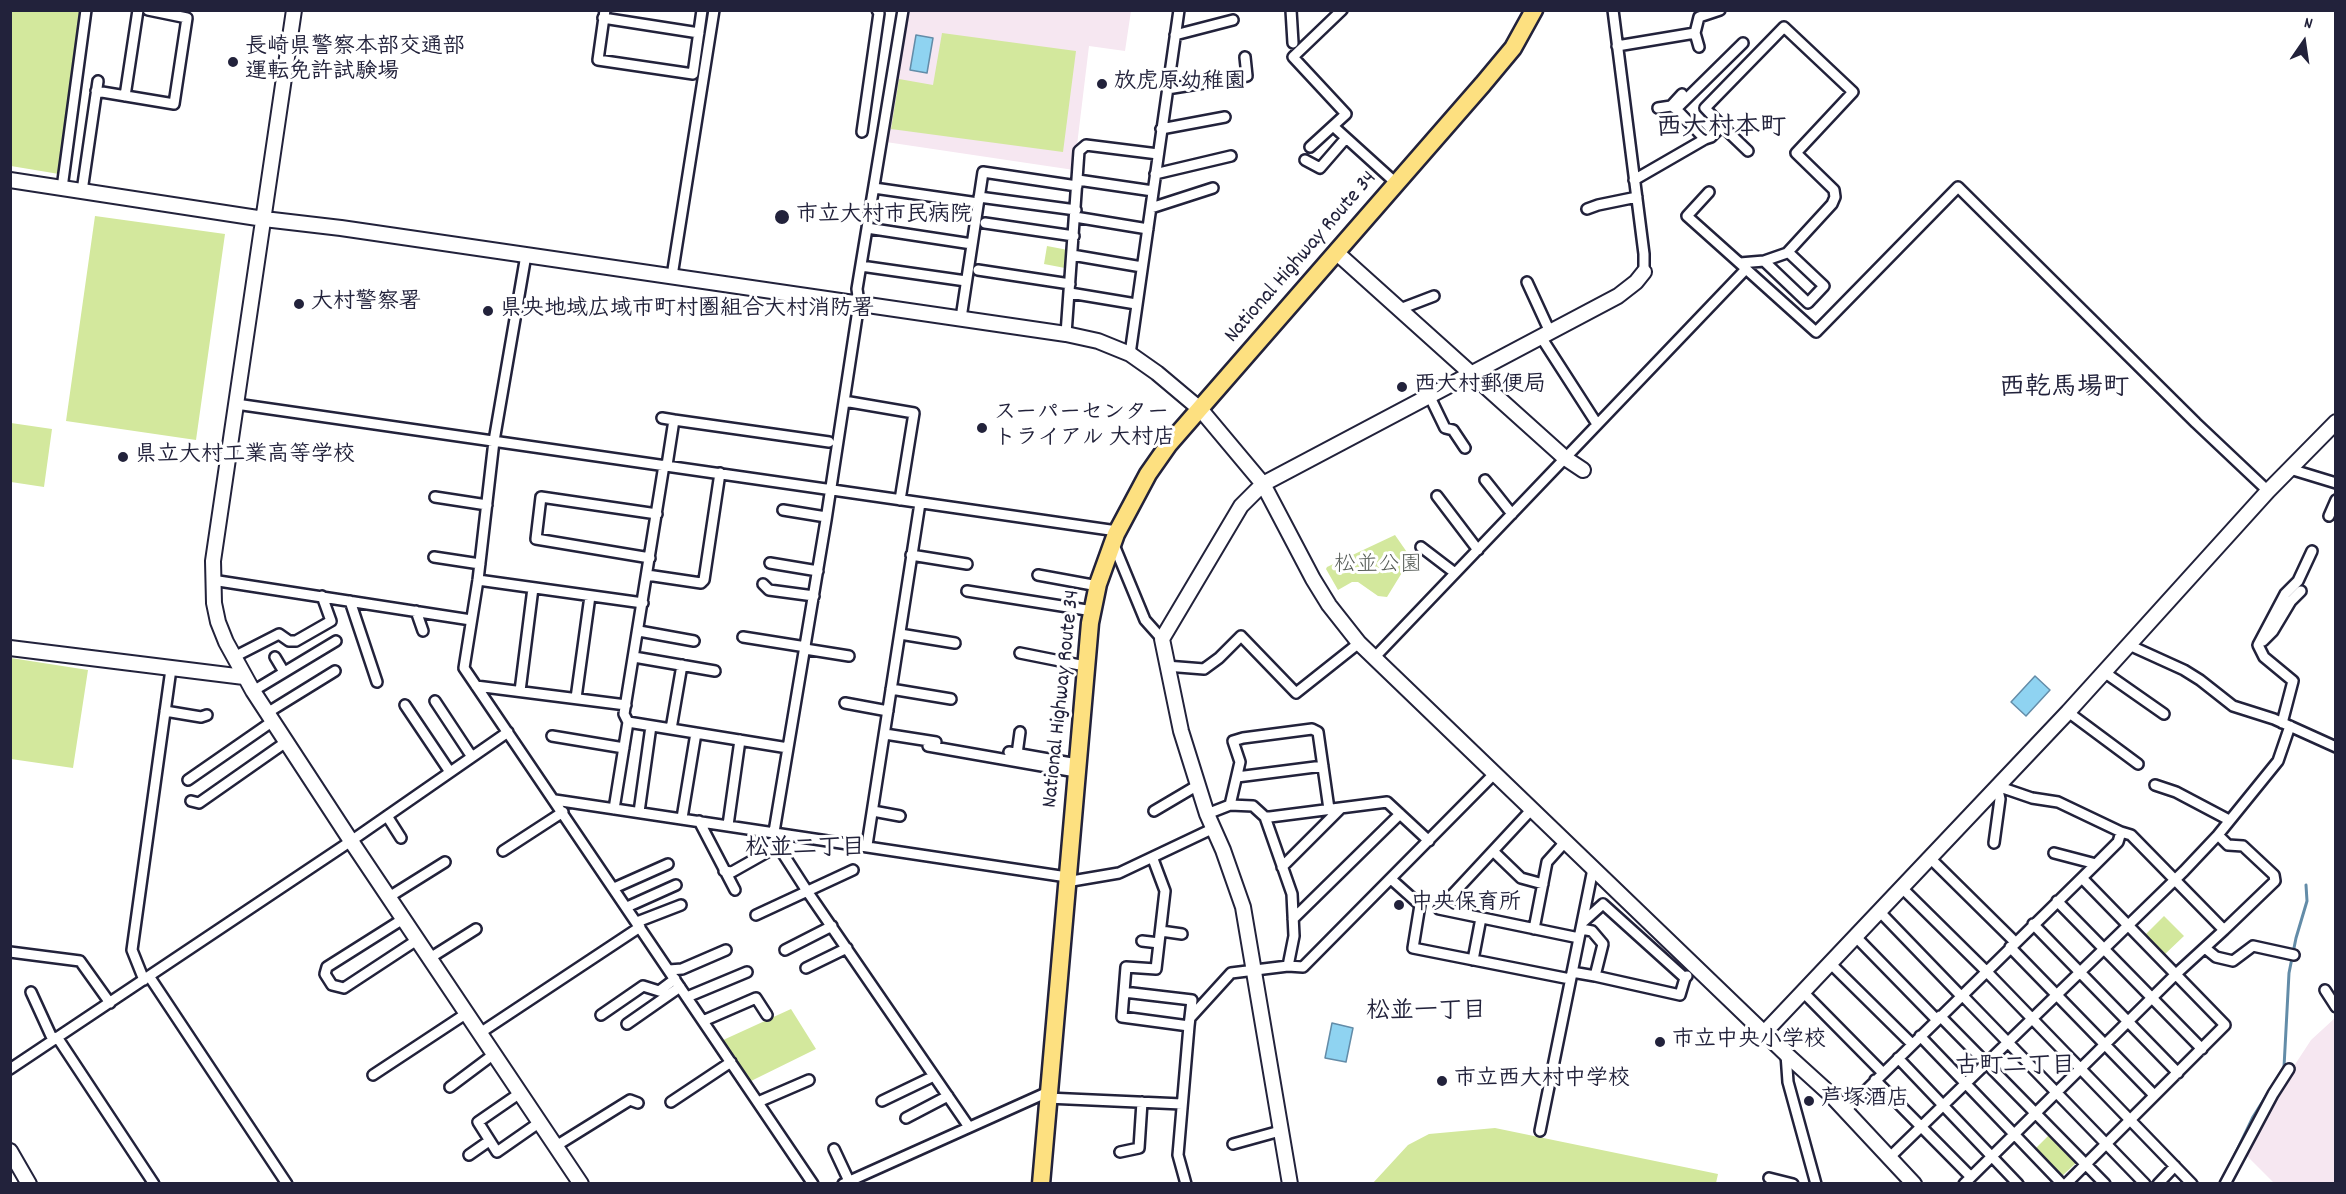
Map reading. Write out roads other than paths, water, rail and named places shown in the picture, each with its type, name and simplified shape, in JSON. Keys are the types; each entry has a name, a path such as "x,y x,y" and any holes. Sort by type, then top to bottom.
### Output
{"highway":[{"name":"National Highway Route 34","path":"1041,1184 1085,666 1098,586 1115,537 1148,474 1169,444 1201,410 1513,48 1534,10"}],"street":[{"path":"62,188 86,10"},
{"path":"125,96 138,10"},
{"path":"82,191 97,86 125,96 174,104 187,18 148,10"},
{"path":"294,10 212,580 218,622 253,691 581,1184"},
{"path":"699,33 604,14 598,60 693,74 699,33 702,10"},
{"path":"672,276 714,10"},
{"path":"862,132 879,13 877,10"},
{"path":"903,10 857,290 859,303 814,596 774,832 778,846 807,891 969,1127"},
{"path":"1130,354 1179,10"},
{"path":"1291,10 1293,43"},
{"path":"1310,147 1346,114 1293,57 1342,10"},
{"path":"1162,639 1241,506 1263,484 1618,296 1636,282 1644,272 1644,254 1613,10"},
{"path":"1699,47 1695,33 1699,17 1720,10"},
{"path":"1175,35 1233,20"},
{"path":"1374,658 1597,424 1743,266 1788,252 1832,204 1835,197 1834,190 1796,153 1853,92 1784,27 1705,108 1748,151"},
{"path":"1617,46 1663,44 1695,33"},
{"path":"1658,108 1674,107 1743,42"},
{"path":"1167,89 1247,76 1245,57"},
{"path":"1674,107 1682,94"},
{"path":"1674,107 1705,139"},
{"path":"1161,129 1225,117"},
{"path":"1333,126 1396,184"},
{"path":"1634,180 1711,137 1722,126"},
{"path":"1305,160 1320,168 1346,138"},
{"path":"1066,334 1079,151 1086,145 1158,154"},
{"path":"1155,174 1231,156"},
{"path":"961,318 983,171 1153,191"},
{"path":"10,180 264,219 1066,334 1098,341 1130,354 1157,373 1201,410 1263,484 1313,579 1329,605 1359,643 1845,1110 1914,1184"},
{"path":"1709,192 1687,216 1816,332 1958,187 2196,423 2268,491"},
{"path":"874,188 1075,214 1148,229"},
{"path":"1151,208 1213,188"},
{"path":"1587,209 1636,197"},
{"path":"986,223 1074,236"},
{"path":"867,228 972,243"},
{"path":"1764,261 1808,303 1824,286 1788,252"},
{"path":"1337,253 1564,458 1583,471"},
{"path":"526,255 494,441 478,580 464,668 813,1184"},
{"path":"1072,255 1142,267"},
{"path":"861,266 966,281"},
{"path":"978,270 1136,304"},
{"path":"1527,282 1546,334 1597,424"},
{"path":"1400,309 1434,296"},
{"path":"1429,395 1445,428 1453,430 1465,448"},
{"path":"843,401 914,413 900,500"},
{"path":"236,404 829,489 1115,537 1145,620 1162,639 1181,731 1207,814 1243,907 1290,1184"},
{"path":"662,418 829,442"},
{"path":"614,809 628,722 624,714 674,420"},
{"path":"1764,1033 2068,712 2268,491 2336,422"},
{"path":"2290,469 2336,483"},
{"path":"647,575 701,583 704,580 720,473"},
{"path":"1485,480 1512,514"},
{"path":"1437,496 1478,550"},
{"path":"435,497 487,505"},
{"path":"650,558 536,539 541,497 657,514"},
{"path":"2329,516 2336,500"},
{"path":"867,845 920,503"},
{"path":"783,510 826,517"},
{"path":"1421,547 1455,573"},
{"path":"2258,645 2285,594 2298,581 2312,551"},
{"path":"911,555 967,564"},
{"path":"434,557 480,564"},
{"path":"770,563 818,570"},
{"path":"1038,575 1098,586"},
{"path":"212,580 471,620"},
{"path":"478,580 643,603"},
{"path":"763,584 769,590 814,596"},
{"path":"520,691 533,588"},
{"path":"967,591 1093,611"},
{"path":"2258,645 2273,631 2291,601 2301,591"},
{"path":"234,657 279,634 289,640 297,641 331,621 322,596"},
{"path":"576,698 590,596"},
{"path":"350,601 377,682"},
{"path":"416,611 423,631"},
{"path":"639,631 694,641"},
{"path":"900,634 955,643"},
{"path":"1166,666 1204,669 1219,658 1240,636 1296,693 1359,643"},
{"path":"742,637 849,656"},
{"path":"253,691 336,641"},
{"path":"2129,645 2184,670 2233,706 2286,724 2336,747"},
{"path":"1890,1157 2175,879 2218,835 2278,761 2293,681 2264,657 2258,645"},
{"path":"10,648 244,677"},
{"path":"1020,653 1085,666"},
{"path":"275,657 284,672"},
{"path":"634,657 715,671"},
{"path":"671,729 682,665"},
{"path":"171,669 132,950 146,978 287,1184"},
{"path":"188,780 335,671"},
{"path":"2104,672 2163,714"},
{"path":"477,686 626,705"},
{"path":"891,689 951,699"},
{"path":"435,701 472,757"},
{"path":"845,704 888,711"},
{"path":"405,705 450,772"},
{"path":"165,711 201,717 207,715"},
{"path":"2068,712 2138,764"},
{"path":"628,722 788,748"},
{"path":"639,813 651,726"},
{"path":"1230,805 1240,762 1233,741 1312,729 1318,732 1329,809"},
{"path":"12,1066 351,841 508,732"},
{"path":"1020,732 1013,753 1076,768"},
{"path":"682,818 696,733"},
{"path":"885,734 954,745"},
{"path":"552,736 624,748"},
{"path":"728,825 740,740"},
{"path":"190,801 200,803 286,742"},
{"path":"928,746 1076,768"},
{"path":"1236,777 1323,766"},
{"path":"1190,1022 1226,976 1231,973 1288,966 1303,967 1494,774"},
{"path":"1154,811 1198,785"},
{"path":"2155,785 2176,792 2229,820"},
{"path":"1997,786 2032,798 2058,802 2121,832 2131,834 2224,930"},
{"path":"1994,843 2000,799 1997,786"},
{"path":"555,800 867,845 1067,880 1119,873 1153,859 1214,828"},
{"path":"1265,816 1387,802 1429,841"},
{"path":"1207,814 1230,805 1253,806 1265,816 1292,894 1294,936 1288,966"},
{"path":"1282,867 1341,808"},
{"path":"1439,909 1532,809"},
{"path":"873,811 900,816"},
{"path":"503,851 562,812"},
{"path":"1293,919 1400,814"},
{"path":"387,816 401,838"},
{"path":"699,821 735,890"},
{"path":"1845,1110 2118,842 2121,832"},
{"path":"1875,1080 1921,1127 1967,1180 2275,880 2274,875 2243,846 2228,845 2218,835"},
{"path":"1534,929 1547,862 1565,842"},
{"path":"724,871 732,872 778,846"},
{"path":"1493,850 1521,878 1543,884"},
{"path":"2054,853 2096,864"},
{"path":"1930,858 2013,944 2057,995 2154,1095"},
{"path":"1153,859 1164,891 1156,969 1126,967 1122,1017 1190,1022"},
{"path":"389,897 445,862"},
{"path":"614,888 668,864"},
{"path":"1540,1131 1593,869"},
{"path":"756,915 853,870"},
{"path":"1920,1036 2064,1184 2107,1143 2225,1025 2082,878"},
{"path":"1391,879 1420,905 1534,929 1592,931 1603,944 1595,976"},
{"path":"627,907 676,885"},
{"path":"1902,888 1986,971 2192,1184"},
{"path":"2056,901 2202,1049"},
{"path":"1580,930 1603,904 1684,978"},
{"path":"480,1033 639,925 681,905"},
{"path":"1420,905 1413,948 1473,960 1571,975 1595,976 1680,995 1684,978 1697,968"},
{"path":"1880,912 2145,1184"},
{"path":"1473,960 1481,918"},
{"path":"403,919 327,967 325,974 332,985 344,988 417,940"},
{"path":"2034,924 2178,1073"},
{"path":"785,950 832,926"},
{"path":"430,958 476,929"},
{"path":"1161,931 1182,934"},
{"path":"1856,937 1987,1064 2105,1184"},
{"path":"1142,941 1159,943"},
{"path":"2205,948 2216,957 2233,961 2253,946 2291,955"},
{"path":"806,968 847,948"},
{"path":"669,970 682,969 726,950"},
{"path":"10,952 80,961 110,1003"},
{"path":"1830,963 1912,1044"},
{"path":"687,997 747,972"},
{"path":"601,1015 643,986 659,991 678,983"},
{"path":"627,1024 678,983"},
{"path":"2325,990 2336,1007"},
{"path":"1124,992 1192,1000 1178,1155 1186,1184"},
{"path":"1803,992 1882,1072"},
{"path":"25,1005 33,997 55,1039 154,1184"},
{"path":"703,1021 756,998 767,1015"},
{"path":"373,1074 466,1013"},
{"path":"450,1087 494,1054"},
{"path":"1786,1054 1788,1082 1814,1183"},
{"path":"1898,1058 2018,1184"},
{"path":"671,1102 731,1062"},
{"path":"2225,1184 2273,1094 2289,1069"},
{"path":"882,1101 934,1076"},
{"path":"758,1102 809,1080"},
{"path":"520,1093 478,1122 489,1141 497,1152 540,1122"},
{"path":"834,1149 846,1182 969,1127 1048,1095 1182,1104"},
{"path":"906,1118 948,1096"},
{"path":"556,1146 630,1100 638,1102"},
{"path":"1139,1148 1142,1102"},
{"path":"1233,1144 1280,1131"},
{"path":"469,1155 489,1141"},
{"path":"1120,1152 1139,1148 1150,1150"},
{"path":"10,1150 28,1184"},
{"path":"2158,1184 2175,1166"},
{"path":"1769,1178 1794,1184"}],"water":[{"path":"916,35 933,38 927,73 910,70"},
{"path":"2035,676 2050,690 2026,716 2011,702"},
{"path":"1332,1023 1353,1028 1346,1062 1325,1058"}],"waterway":[{"path":"2228,1169 2253,1117 2284,1067 2289,973 2307,901 2306,885"}],"place":[{"name":"長崎県警察本部交通部 運転免許試験場","path":"233,62"},
{"name":"放虎原幼稚園","path":"1102,84"},
{"name":"市立大村市民病院","path":"782,217"},
{"name":"大村警察署","path":"299,304"},
{"name":"県央地域広域市町村圏組合大村消防署","path":"488,311"},
{"name":"西大村郵便局","path":"1402,387"},
{"name":"スーパーセンター トライアル 大村店","path":"982,428"},
{"name":"県立大村工業高等学校","path":"123,457"},
{"name":"中央保育所","path":"1399,905"},
{"name":"市立中央小学校","path":"1660,1042"},
{"name":"市立西大村中学校","path":"1442,1081"},
{"name":"芦塚酒店","path":"1809,1101"}],"district":[{"name":"西大村本町","path":"1721,130"},
{"name":"西乾馬場町","path":"2064,390"},
{"name":"松並二丁目","path":"805,851"},
{"name":"松並一丁目","path":"1426,1014"},
{"name":"古町二丁目","path":"2015,1069"}],"park label":[{"name":"松並公園","path":"1378,567"}]}
